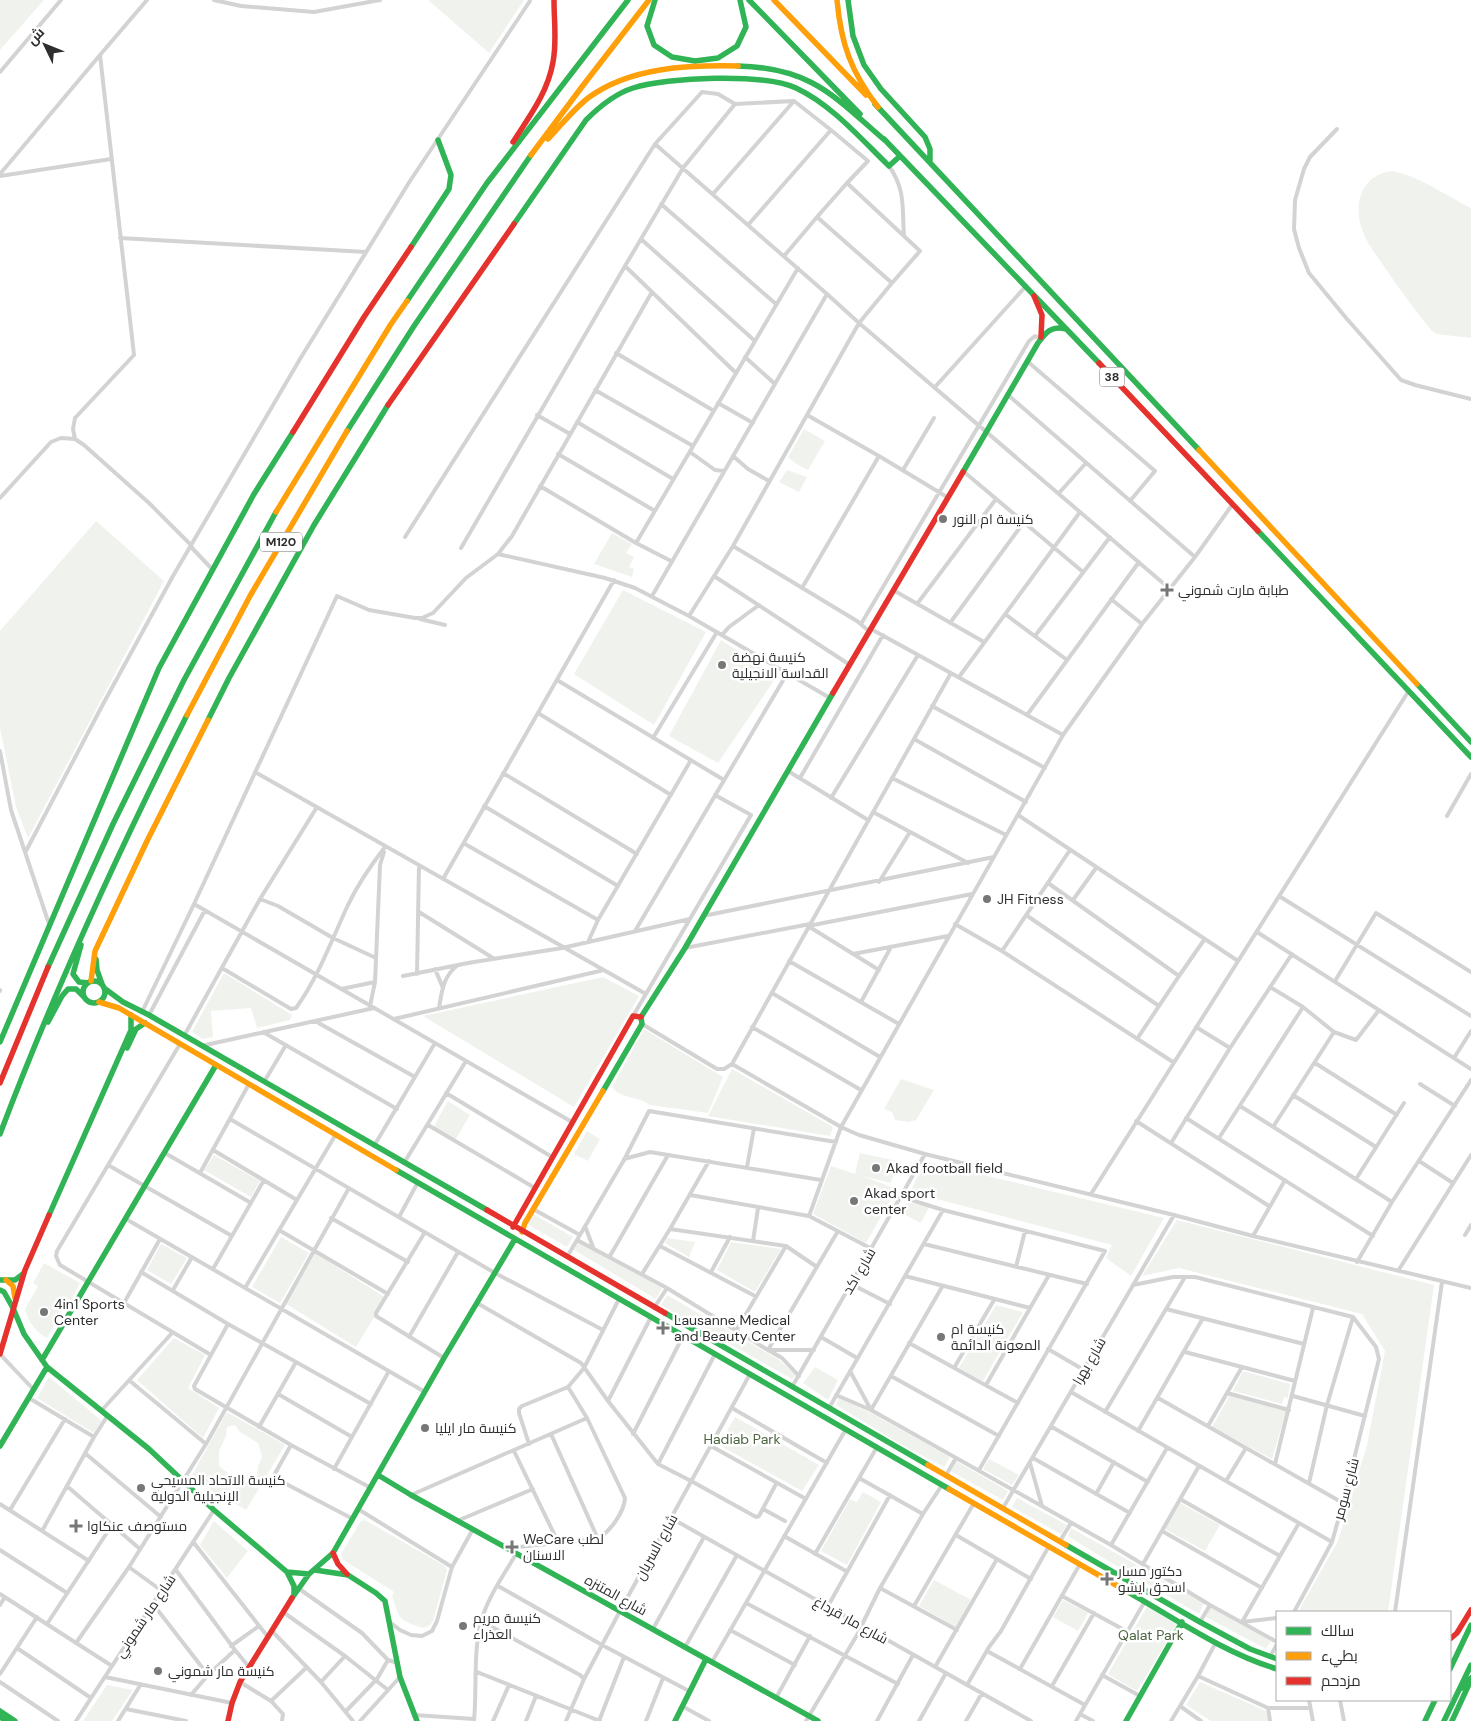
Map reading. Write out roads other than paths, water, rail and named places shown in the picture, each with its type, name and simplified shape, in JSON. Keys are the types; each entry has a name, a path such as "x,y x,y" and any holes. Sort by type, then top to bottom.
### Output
{"main road":[{"path":"487,183 528,120 549,77 554,44 554,0"},
{"name":"M120","path":"0,1083 50,963 113,824 212,626 274,516 338,408 391,324 487,183 628,0"},
{"name":"M120","path":"0,1134 40,1033 134,823 182,724 274,553 365,401 438,288 518,173 649,0"},
{"path":"656,0 648,14 647,25 651,39 660,50 671,57 692,62 718,57 739,45 747,26 744,8 740,0"},
{"name":"38","path":"749,0 1028,288 1471,757"},
{"name":"38","path":"774,0 930,161 1471,742"},
{"path":"837,0 839,30 846,56 862,87 878,107"},
{"path":"848,0 852,36 864,64 881,89 926,137 930,149 930,161"},
{"path":"518,173 584,100 620,80 661,70 739,66 762,67 783,71 804,78 823,89 888,143"},
{"path":"85,998 83,991 89,982 93,956 147,841 199,736 314,525 385,410 570,142 594,112 607,101 624,92 651,84 736,78 774,82 800,90 824,104 889,166 900,156"},
{"path":"0,1042 159,668 254,494 328,374 449,189 451,175 438,140"},
{"path":"1028,288 1042,315 1041,339"},
{"path":"522,1232 533,1209 642,1024 641,1017 685,948 1007,394 1041,339 1052,328 1058,326 1068,330"},
{"path":"99,1002 104,997 96,958 105,931"},
{"path":"83,934 80,954 73,974 79,982 97,981 123,1002 149,1015 513,1227 1200,1622 1250,1649 1276,1659"},
{"path":"40,1033 54,1014 62,995 66,991 74,989 93,1003 99,1002 115,1006 515,1239 1216,1642 1261,1664 1276,1669"},
{"path":"0,1354 25,1270 118,1062 132,1027 131,1015"},
{"path":"513,1227 633,1016 641,1017"},
{"path":"118,1062 136,1029 145,1023"},
{"path":"42,1360 216,1065"},
{"path":"327,1129 333,1127 332,1122"},
{"path":"344,1139 342,1133 348,1131"},
{"path":"517,1218 525,1223"},
{"path":"228,1721 240,1682 298,1588 309,1574 333,1553 444,1358 515,1239"},
{"path":"25,1270 3,1290 24,1334 47,1367 148,1449 214,1510 287,1572 294,1586 294,1594"},
{"path":"9,1285 22,1283"},
{"path":"9,1285 15,1300"},
{"path":"726,1360 730,1361 733,1359 731,1352"},
{"path":"738,1367 737,1361 743,1359"},
{"path":"0,1446 47,1367"},
{"path":"907,1465 912,1456"},
{"name":"شارع المتنزه","path":"378,1475 457,1521 776,1698 807,1718 818,1721"},
{"path":"333,1553 338,1564 348,1575 376,1593 384,1601 390,1621 400,1676 416,1718"},
{"path":"315,1570 348,1575"},
{"path":"287,1572 309,1574"},
{"path":"1118,1586 1123,1577"},
{"path":"1451,1638 1457,1633 1471,1610"},
{"path":"1129,1720 1140,1696 1182,1622"},
{"path":"1451,1667 1471,1625"},
{"path":"675,1721 706,1659"},
{"path":"1444,1721 1471,1664"},
{"path":"1457,1693 1471,1679"},
{"path":"1452,1721 1471,1679"},
{"path":"1426,1721 1435,1701"},
{"path":"0,1711 6,1720"},
{"path":"0,1717 15,1721"}],"street":[{"path":"0,72 61,0"},
{"path":"0,175 147,0"},
{"path":"214,0 241,6 314,12 380,0"},
{"path":"26,851 102,706 191,545 300,358 410,181 530,1"},
{"path":"75,439 73,429 75,418 134,355 100,55"},
{"path":"405,537 655,144 702,92 718,94 735,104 794,101 868,161 784,256"},
{"path":"713,194 794,101"},
{"path":"461,548 683,168 735,104"},
{"path":"1337,128 1310,157 1304,168 1295,200 1294,228 1299,248 1309,273 1401,380 1471,399"},
{"path":"748,224 831,130"},
{"path":"655,144 859,323 1170,589"},
{"path":"0,175 111,159"},
{"path":"889,166 902,196 904,236"},
{"path":"689,616 733,546 859,323 920,251 847,183"},
{"path":"661,204 776,304"},
{"path":"817,217 892,283"},
{"path":"120,238 366,252"},
{"path":"641,239 755,340"},
{"path":"625,266 736,373"},
{"path":"636,543 798,268"},
{"path":"935,387 1028,288"},
{"path":"417,618 426,617 433,612 466,578 498,554 509,541 652,292"},
{"path":"652,596 827,294"},
{"path":"861,624 1029,341 1035,336 1041,339"},
{"path":"616,353 714,411"},
{"path":"745,357 776,384"},
{"path":"1027,361 1155,471 1130,501"},
{"path":"595,390 693,446"},
{"path":"1007,394 1194,557"},
{"path":"718,403 753,422"},
{"path":"807,415 946,497"},
{"path":"537,416 570,434"},
{"path":"903,470 934,418"},
{"path":"577,422 673,480"},
{"path":"0,498 52,442 61,438 75,439 149,503 212,569"},
{"path":"690,452 714,470 724,471"},
{"path":"558,454 655,511"},
{"path":"733,456 748,469 769,481"},
{"path":"802,588 879,456"},
{"path":"1059,493 1086,463"},
{"path":"962,470 1083,572"},
{"path":"540,486 636,543 671,561"},
{"path":"917,604 996,499"},
{"path":"809,1216 841,1127 1063,735 1142,624 1232,505"},
{"path":"959,677 1080,512"},
{"path":"950,623 1024,522"},
{"path":"1035,636 1110,537"},
{"path":"733,546 870,630 918,654 1063,735"},
{"path":"498,554 614,580 652,596 788,672 830,698"},
{"path":"1027,715 1139,562"},
{"path":"714,576 850,665"},
{"path":"443,879 465,844 484,806 614,580"},
{"path":"893,590 984,642"},
{"path":"142,1012 336,596 369,610 445,625"},
{"path":"1111,599 1142,624"},
{"path":"722,635 729,627 759,605"},
{"path":"1005,614 1067,660"},
{"path":"653,738 716,632"},
{"path":"800,778 883,636"},
{"path":"831,798 918,654"},
{"path":"635,931 788,672"},
{"path":"642,1024 717,1069 724,1070 732,1064 951,673"},
{"path":"557,680 724,780"},
{"path":"1091,1194 1408,692"},
{"path":"932,706 1045,768"},
{"path":"538,713 671,795"},
{"path":"914,739 1026,802"},
{"path":"0,751 11,810 50,925"},
{"path":"588,942 598,920 691,760"},
{"path":"788,770 868,820"},
{"path":"255,772 646,994"},
{"path":"503,773 637,854"},
{"path":"1447,816 1471,774"},
{"path":"892,778 1006,835"},
{"path":"633,1016 751,815 715,795"},
{"path":"484,806 618,886"},
{"path":"184,1036 260,899 317,807"},
{"path":"873,812 968,863"},
{"path":"1018,815 1238,962"},
{"path":"878,882 910,832"},
{"path":"465,844 598,920"},
{"path":"222,968 292,1009 297,1007 316,974 348,905 364,876 386,847"},
{"path":"372,1007 375,982 380,866 386,847"},
{"path":"1002,951 1070,850"},
{"path":"703,916 994,857"},
{"path":"417,974 419,865"},
{"path":"1073,900 1096,868"},
{"path":"1048,883 1180,976"},
{"path":"685,948 972,894"},
{"path":"1279,896 1471,1016"},
{"path":"260,899 278,906 333,938 376,958"},
{"path":"194,904 572,1122"},
{"path":"149,1015 205,910"},
{"path":"418,912 493,958"},
{"path":"1335,982 1376,913 1471,972"},
{"path":"1026,914 1159,1006"},
{"path":"402,976 493,958 562,948 690,919"},
{"path":"955,924 1002,951 1173,1062"},
{"path":"809,925 879,970"},
{"path":"1257,932 1471,1068"},
{"path":"852,954 948,936"},
{"path":"1136,1039 1204,940"},
{"path":"861,1002 891,947"},
{"path":"1171,1143 1230,1048 1292,954"},
{"path":"789,961 899,1024"},
{"path":"440,1008 442,988 450,973 460,964"},
{"path":"435,970 442,988"},
{"path":"393,1019 604,970"},
{"path":"341,989 375,982"},
{"path":"1270,986 1334,1032 1356,1040 1379,1010"},
{"path":"772,993 880,1058"},
{"path":"201,1046 372,1007"},
{"path":"1219,1138 1303,1008"},
{"path":"315,1021 416,1077"},
{"path":"752,1027 861,1090"},
{"path":"1196,1027 1230,1048"},
{"path":"1454,1058 1471,1031"},
{"path":"264,1032 397,1110"},
{"path":"1273,1127 1334,1032"},
{"path":"374,1146 435,1043"},
{"path":"180,1044 57,1251 56,1256 60,1264 210,1356"},
{"path":"264,1082 286,1045"},
{"path":"404,1163 466,1061"},
{"path":"1314,1063 1397,1114"},
{"path":"732,1064 841,1127 859,1135 925,1154 1357,1262 1471,1288"},
{"path":"1357,1262 1392,1202 1471,1080"},
{"path":"200,1173 249,1084"},
{"path":"1420,1084 1455,1106"},
{"path":"446,1093 552,1156"},
{"path":"1293,1095 1376,1147"},
{"path":"1356,1178 1404,1103"},
{"path":"1240,1106 1392,1202"},
{"path":"566,1257 624,1160 649,1111 836,1142"},
{"path":"1186,1118 1373,1236"},
{"path":"230,1119 495,1273 603,1330"},
{"path":"1136,1121 1269,1206"},
{"path":"428,1125 535,1188"},
{"path":"747,1168 754,1128"},
{"path":"245,1288 336,1134"},
{"path":"212,1150 297,1200"},
{"path":"624,1160 650,1152 821,1180"},
{"path":"165,1153 251,1203"},
{"name":"شارع اكد","path":"792,1387 925,1154"},
{"path":"610,1256 668,1155"},
{"path":"1398,1271 1471,1155"},
{"path":"642,1274 709,1161"},
{"path":"1419,1161 1453,1182"},
{"path":"108,1165 232,1236"},
{"path":"212,1269 264,1180"},
{"path":"1253,1236 1285,1180"},
{"path":"399,1216 418,1182"},
{"path":"76,1644 129,1567 206,1444 349,1188"},
{"path":"690,1194 809,1216 872,1249"},
{"path":"902,1197 943,1210 1105,1251 979,1470"},
{"path":"753,1241 758,1208"},
{"path":"533,1209 580,1235"},
{"path":"828,1408 943,1210"},
{"name":"شارع بهرا","path":"1003,1508 1174,1215"},
{"path":"331,1218 408,1262"},
{"path":"126,1219 425,1392"},
{"path":"1465,1235 1471,1225"},
{"path":"585,1226 593,1247"},
{"path":"670,1229 786,1246 817,1267"},
{"path":"279,1230 388,1294"},
{"path":"768,1350 838,1231"},
{"path":"1016,1267 1025,1231"},
{"path":"425,1232 376,1313 376,1316 444,1358"},
{"path":"711,1272 730,1237"},
{"path":"124,1303 160,1239"},
{"path":"577,1240 667,1288 782,1358 799,1376"},
{"path":"924,1244 1087,1284"},
{"path":"660,1246 755,1296"},
{"path":"736,1331 786,1246"},
{"path":"408,1337 458,1252"},
{"path":"173,1290 192,1258"},
{"path":"141,1272 228,1324 371,1404"},
{"path":"986,1386 1049,1275"},
{"path":"905,1276 1030,1308"},
{"path":"1132,1285 1173,1277 1195,1277 1353,1317 1326,1406 1308,1483"},
{"path":"1106,1412 1184,1277"},
{"path":"1395,1611 1442,1282"},
{"path":"851,1284 890,1304"},
{"path":"872,1410 942,1287"},
{"path":"654,1308 667,1288"},
{"path":"529,1444 519,1413 520,1408 568,1386 584,1368 619,1299"},
{"path":"954,1368 994,1300"},
{"path":"477,1302 581,1363 633,1434 658,1464 756,1517 759,1516 776,1484"},
{"path":"1274,1464 1293,1396 1313,1308"},
{"path":"1166,1309 1304,1344"},
{"path":"608,1401 651,1317"},
{"name":"شارع سومر","path":"1295,1611 1332,1542 1379,1359 1376,1347 1353,1317"},
{"path":"1138,1431 1203,1318"},
{"path":"228,1324 194,1387 259,1427 371,1488"},
{"path":"102,1410 172,1332"},
{"path":"633,1434 683,1336"},
{"path":"821,1336 857,1358"},
{"path":"909,1343 1018,1403"},
{"path":"768,1350 814,1350"},
{"path":"1048,1350 1084,1370"},
{"path":"1185,1352 1295,1381"},
{"path":"0,1354 34,1390"},
{"path":"658,1464 715,1354"},
{"path":"259,1427 296,1362"},
{"path":"1208,1426 1242,1367"},
{"path":"334,1469 389,1371"},
{"path":"850,1371 872,1410"},
{"name":"شارع السريان","path":"566,1721 584,1679 620,1611 693,1482 750,1374"},
{"path":"891,1376 999,1436"},
{"path":"130,1380 206,1444"},
{"path":"506,1548 598,1539 607,1533 624,1506 625,1498 587,1418 568,1386"},
{"path":"1071,1392 1332,1542"},
{"path":"1227,1393 1289,1410"},
{"path":"278,1394 352,1437"},
{"path":"836,1395 872,1410 979,1470 1276,1642"},
{"path":"1293,1396 1365,1416"},
{"path":"29,1398 94,1437"},
{"path":"1158,1398 1343,1503"},
{"path":"732,1408 827,1463"},
{"path":"42,1531 108,1415"},
{"path":"412,1495 587,1418"},
{"path":"10,1510 65,1419"},
{"path":"1052,1427 1148,1482"},
{"path":"712,1662 846,1429"},
{"path":"551,1434 598,1539"},
{"path":"291,1445 273,1477 353,1519"},
{"path":"711,1446 776,1484 806,1499"},
{"path":"815,1554 877,1447"},
{"path":"1111,1545 1167,1448"},
{"path":"1226,1481 1246,1448"},
{"path":"514,1450 558,1542"},
{"path":"86,1454 161,1517"},
{"path":"946,1475 956,1458"},
{"path":"1033,1458 1130,1513"},
{"path":"1096,1494 1114,1462"},
{"path":"1030,1463 1042,1506"},
{"path":"1143,1564 1199,1466"},
{"path":"859,1478 923,1514"},
{"path":"807,1718 845,1655 880,1588 942,1484"},
{"path":"68,1487 140,1550"},
{"path":"457,1521 533,1489"},
{"path":"828,1606 890,1495"},
{"path":"1180,1499 1280,1556"},
{"path":"914,1606 974,1503"},
{"path":"0,1504 89,1560"},
{"path":"763,1509 785,1521"},
{"name":"شارع مار شموني","path":"76,1721 214,1510"},
{"path":"358,1510 452,1567"},
{"name":"شارع مار قرداغ","path":"671,1518 1031,1721"},
{"path":"1060,1541 1071,1523"},
{"path":"1242,1622 1299,1523"},
{"path":"47,1624 112,1525"},
{"path":"390,1621 400,1630 411,1635 422,1636 432,1631 437,1621 452,1567 473,1529"},
{"path":"1162,1531 1262,1588"},
{"path":"956,1535 1031,1579"},
{"path":"784,1536 846,1571"},
{"path":"653,1629 704,1537"},
{"path":"194,1543 259,1626 307,1667 353,1721"},
{"path":"967,1684 1001,1631 1049,1546"},
{"path":"0,1550 67,1593"},
{"path":"416,1718 474,1720 477,1653 481,1621 516,1554"},
{"path":"686,1648 737,1555"},
{"path":"935,1667 997,1560"},
{"path":"1020,1669 1080,1564"},
{"path":"129,1567 162,1591"},
{"path":"176,1570 249,1667"},
{"path":"498,1586 624,1658 689,1691"},
{"path":"298,1588 362,1633 388,1660 398,1663"},
{"path":"880,1588 956,1630"},
{"path":"0,1594 112,1666"},
{"path":"1062,1596 1128,1632"},
{"path":"0,1605 5,1597"},
{"path":"1076,1721 1145,1601"},
{"path":"746,1603 898,1684"},
{"path":"153,1604 208,1675"},
{"path":"1200,1622 1210,1605"},
{"path":"283,1612 345,1656 388,1690"},
{"path":"1052,1686 1094,1613"},
{"path":"0,1674 37,1617"},
{"path":"1242,1622 1276,1618"},
{"path":"481,1621 580,1675 584,1679"},
{"path":"192,1695 233,1648 259,1626"},
{"path":"730,1630 795,1665"},
{"path":"776,1698 810,1636"},
{"path":"1171,1721 1216,1642"},
{"path":"1270,1657 1276,1645"},
{"path":"16,1648 92,1698"},
{"path":"987,1651 1085,1705"},
{"path":"877,1721 913,1654"},
{"path":"321,1682 345,1656"},
{"path":"477,1672 599,1721 624,1658"},
{"path":"346,1711 376,1680 388,1660"},
{"path":"271,1701 307,1667"},
{"path":"919,1721 946,1673"},
{"path":"1102,1675 1140,1696"},
{"path":"360,1721 400,1676"},
{"path":"1198,1676 1268,1708 1310,1708"},
{"path":"105,1677 232,1703"},
{"path":"646,1721 663,1678"},
{"path":"0,1682 58,1721"},
{"path":"240,1682 271,1701 283,1714 282,1721"},
{"path":"118,1721 141,1684"},
{"path":"493,1721 509,1685"},
{"path":"966,1721 982,1693"},
{"path":"526,1721 536,1696"},
{"path":"1310,1701 1312,1721"},
{"path":"1340,1701 1344,1721"},
{"path":"682,1706 709,1721"},
{"path":"1180,1706 1201,1721"},
{"path":"1268,1708 1270,1721"},
{"path":"126,1709 186,1721"},
{"path":"1080,1714 1093,1721"}],"place":[{"name":"كنيسة ام النور","path":"943,519"},
{"name":"طبابة مارت شموني","path":"1167,590"},
{"name":"كنيسة نهضة القداسة الانجيلية","path":"722,665"},
{"name":"JH Fitness","path":"987,899"},
{"name":"Akad football field","path":"876,1168"},
{"name":"Akad sport center","path":"854,1201"},
{"name":"4in1 Sports Center","path":"44,1312"},
{"name":"Lausanne Medical and Beauty Center","path":"663,1328"},
{"name":"كنيسة ام المعونة الدائمة","path":"941,1337"},
{"name":"كنيسة مار ايليا","path":"425,1428"},
{"name":"كنيسة الاتحاد المسيحي الإنجيلية الدولية","path":"141,1488"},
{"name":"مستوصف عنكاوا","path":"76,1526"},
{"name":"WeCare لطب الاسنان","path":"512,1547"},
{"name":"دكتور مسار اسحق ايشو","path":"1107,1579"},
{"name":"كنيسة مريم العذراء","path":"463,1626"},
{"name":"كنيسة مار شموني","path":"158,1671"}],"park label":[{"name":"Hadiab Park","path":"742,1439"},
{"name":"Qalat Park","path":"1151,1635"}]}
